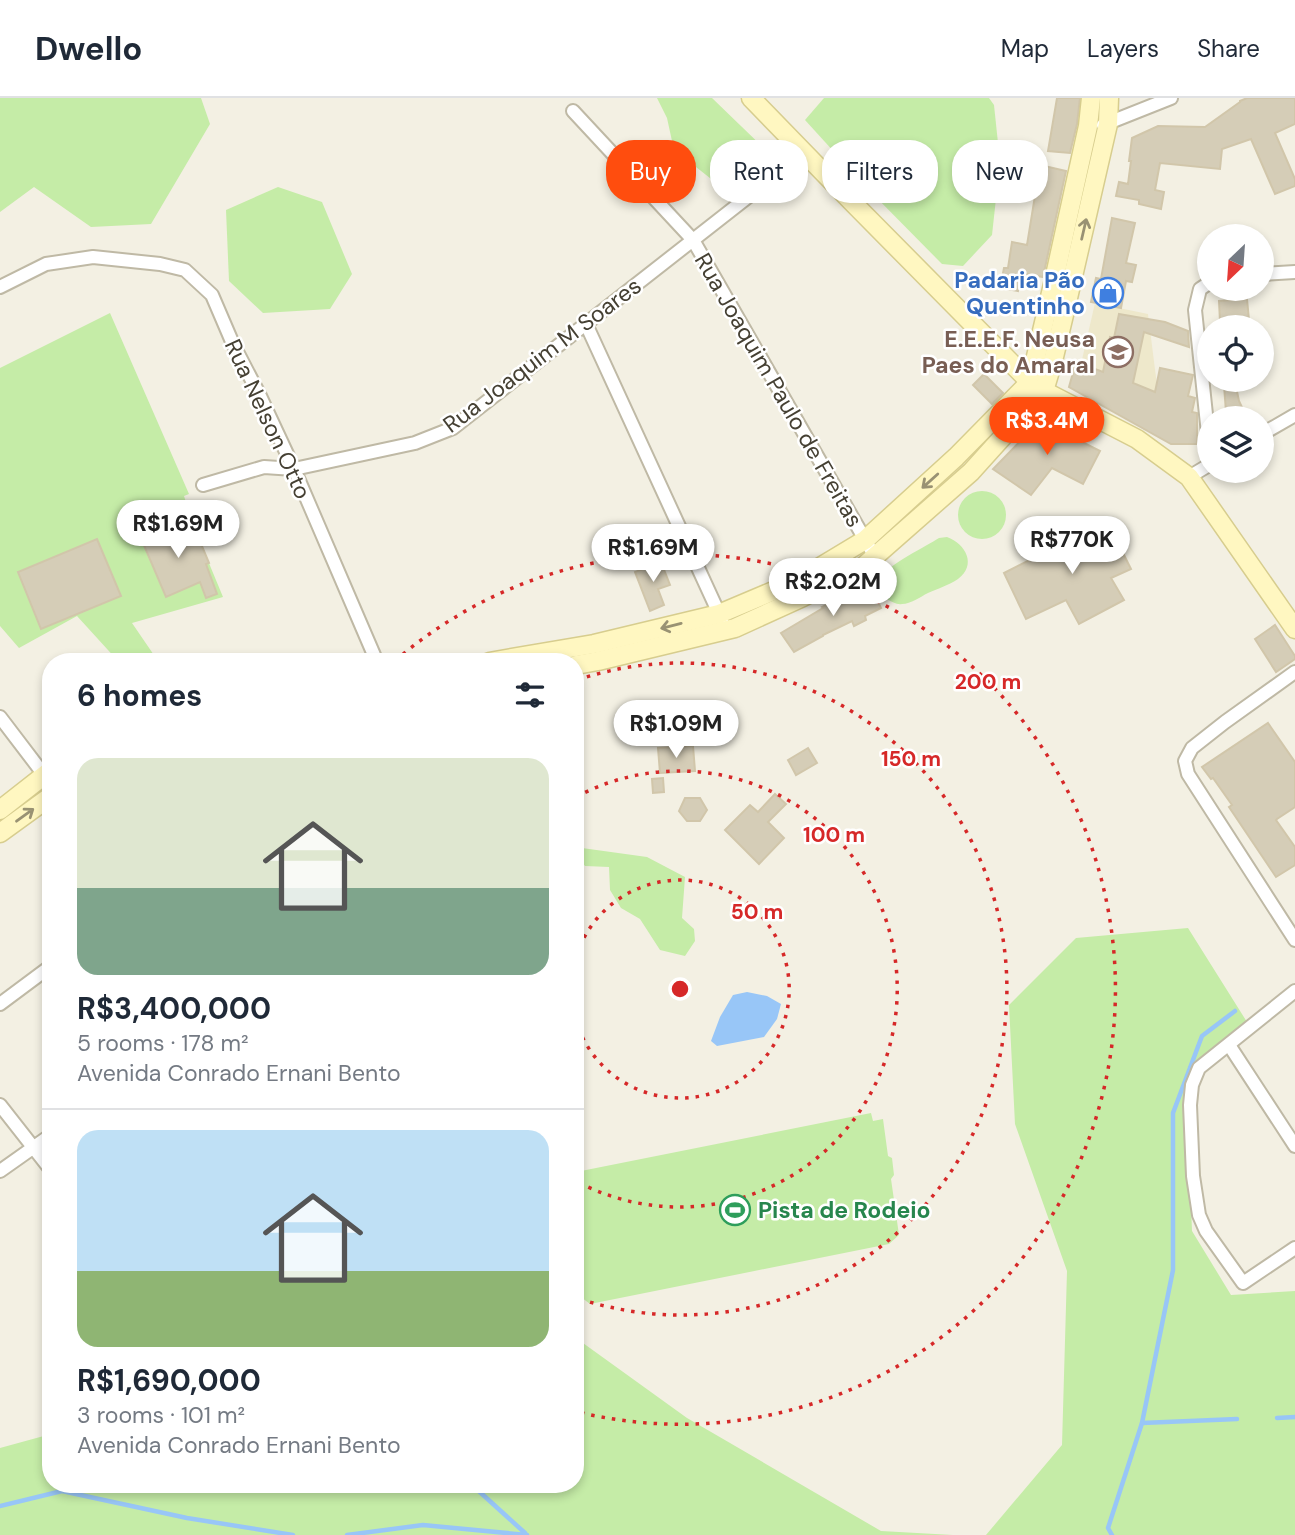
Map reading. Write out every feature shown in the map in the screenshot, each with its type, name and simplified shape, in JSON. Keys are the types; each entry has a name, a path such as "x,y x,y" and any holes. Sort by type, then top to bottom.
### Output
{"street":[{"path":"751,98 791,140"},
{"path":"584,654 723,622 797,581 865,540 1037,386 1055,280 1088,126 1091,98"},
{"path":"586,324 723,622 735,628 864,566 971,472 1037,386 1053,361 1108,124 1109,98"},
{"path":"1088,126 1108,124 1171,98"},
{"name":"Rua Joaquim Paulo de Freitas","path":"573,111 692,240 875,557"},
{"path":"808,157 1037,386 1137,439 1189,477 1295,629"},
{"name":"Rua Joaquim M Soares","path":"203,485 264,467 293,468 415,443 453,428 740,203"},
{"name":"Rua Nelson Otto","path":"0,287 46,264 93,257 160,264 186,270 212,296 293,468 373,653"},
{"path":"1274,273 1295,272"},
{"path":"1197,301 1195,310 1205,406"},
{"path":"1274,427 1295,415"},
{"path":"956,457 971,472"},
{"path":"1189,477 1197,472"},
{"path":"584,660 596,653"},
{"path":"1295,672 1192,748 1185,761 1188,774 1295,940"},
{"path":"0,717 42,769"},
{"path":"0,810 42,780"},
{"path":"0,833 42,803"},
{"path":"0,1003 42,973"},
{"path":"1295,991 1199,1068 1192,1085 1190,1105 1193,1176 1199,1214 1206,1231 1243,1283 1295,1248"},
{"path":"1229,1045 1295,1146"},
{"path":"0,1105 42,1158"},
{"path":"0,1171 42,1142"}],"shaded area":[{"name":"E.E.E.F. Neusa Paes do Amaral","path":"1095,303 1148,314 1158,393 1081,364"}],"green space":[{"path":"0,98 201,98 210,124 151,224 91,227 34,187 0,212"},
{"path":"657,98 712,98 756,140 710,140 710,178 696,167 696,140 672,140 667,118"},
{"path":"824,98 989,98 994,105 998,140 952,140 952,203 996,203 992,235 963,266 942,264 882,203 938,203 938,140 823,140 805,120"},
{"path":"278,187 322,202 352,274 330,309 263,313 229,281 226,210"},
{"path":"110,313 189,494 184,496 194,527 223,597 132,623 153,653 111,653 77,616 19,648 0,626 0,368"},
{"path":"982,491 999,498 1006,515 999,532 982,539 965,532 958,515 965,498"},
{"path":"939,538 954,540 967,555 967,568 964,573 951,583 909,603 898,604 887,599 881,583 885,572"},
{"path":"584,848 647,857 685,877 682,918 694,929 695,941 685,956 660,950 640,919 621,908 610,890 609,867 585,866"},
{"path":"1188,928 1247,1022 1186,1078 1192,1231 1231,1295 1295,1291 1295,1535 986,1535 1062,1445 1067,1271 1015,1124 1009,1005 1076,938"},
{"name":"Pista de Rodeio","path":"871,1113 873,1121 883,1119 888,1156 892,1158 894,1175 891,1179 899,1235 889,1244 590,1304 584,1299 584,1170"},
{"path":"584,1344 687,1418 881,1531 953,1535 0,1535 0,1448 42,1436 42,1493 584,1493"}],"water":[{"path":"747,992 767,996 781,1004 777,1019 764,1037 717,1046 711,1041 720,1017 733,995"}],"building":[{"path":"1057,98 1080,98 1070,153 1048,151"},
{"path":"1247,98 1295,98 1295,124 1275,133 1295,179 1295,186 1275,194 1251,139 1222,149 1220,169 1160,163 1155,190 1164,192 1161,209 1139,204 1139,200 1116,196 1119,182 1128,184 1132,138 1158,126 1205,127"},
{"path":"1048,167 1066,171 1043,277 1021,273 1018,291 1000,288 1004,268 1008,268 1012,242 1027,245 1034,203 1048,203"},
{"path":"1112,218 1135,223 1126,263 1136,265 1132,282 1126,281 1121,308 1091,302 1096,278 1101,279"},
{"path":"1219,301 1247,301 1249,315 1220,315"},
{"path":"1119,314 1165,322 1188,331 1189,347 1144,332 1133,383 1155,392 1160,368 1193,375 1188,396 1195,398 1192,412 1197,413 1197,444 1171,444 1069,387 1076,362 1103,372 1110,337 1114,338"},
{"path":"984,374 1003,393 992,404 973,385"},
{"path":"1225,392 1237,392 1241,406 1226,406"},
{"path":"1044,417 1077,436 1076,439 1100,451 1083,484 1052,468 1031,495 993,469"},
{"path":"1107,521 1131,569 1111,578 1124,600 1079,624 1066,600 1026,619 1004,573"},
{"path":"174,522 178,533 194,527 209,563 206,564 217,594 206,598 200,582 166,597 140,536"},
{"path":"97,539 121,596 41,629 18,572"},
{"path":"661,562 670,585 658,589 664,605 650,611 635,572"},
{"path":"869,584 881,608 865,616 866,620 854,626 852,621 794,652 781,633 822,607"},
{"path":"1275,625 1295,656 1295,659 1276,672 1255,639"},
{"path":"1268,723 1295,762 1295,807 1276,820 1295,847 1295,865 1276,877 1229,807 1232,805 1202,767"},
{"path":"693,746 695,771 660,773 658,748"},
{"path":"808,748 817,763 796,775 788,760"},
{"path":"663,778 664,792 653,793 652,779"},
{"path":"775,794 786,804 768,822 784,838 759,864 725,830 750,805 758,812"},
{"path":"685,798 700,798 707,810 700,821 687,821 679,811"}],"waterway":[{"path":"1112,1535 1108,1528 1142,1423 1173,1270 1173,1113 1202,1036 1235,1011"},
{"path":"1277,1418 1295,1417"},
{"path":"1142,1423 1237,1419"},
{"path":"0,1506 54,1493"},
{"path":"71,1493 187,1518 293,1535"},
{"path":"481,1493 525,1533"},
{"path":"347,1535 423,1525 527,1535"}],"place":[{"name":"Padaria Pão Quentinho","path":"1108,293"},
{"name":"E.E.E.F. Neusa Paes do Amaral","path":"1118,352"},
{"name":"Pista de Rodeio","path":"735,1210"}]}
